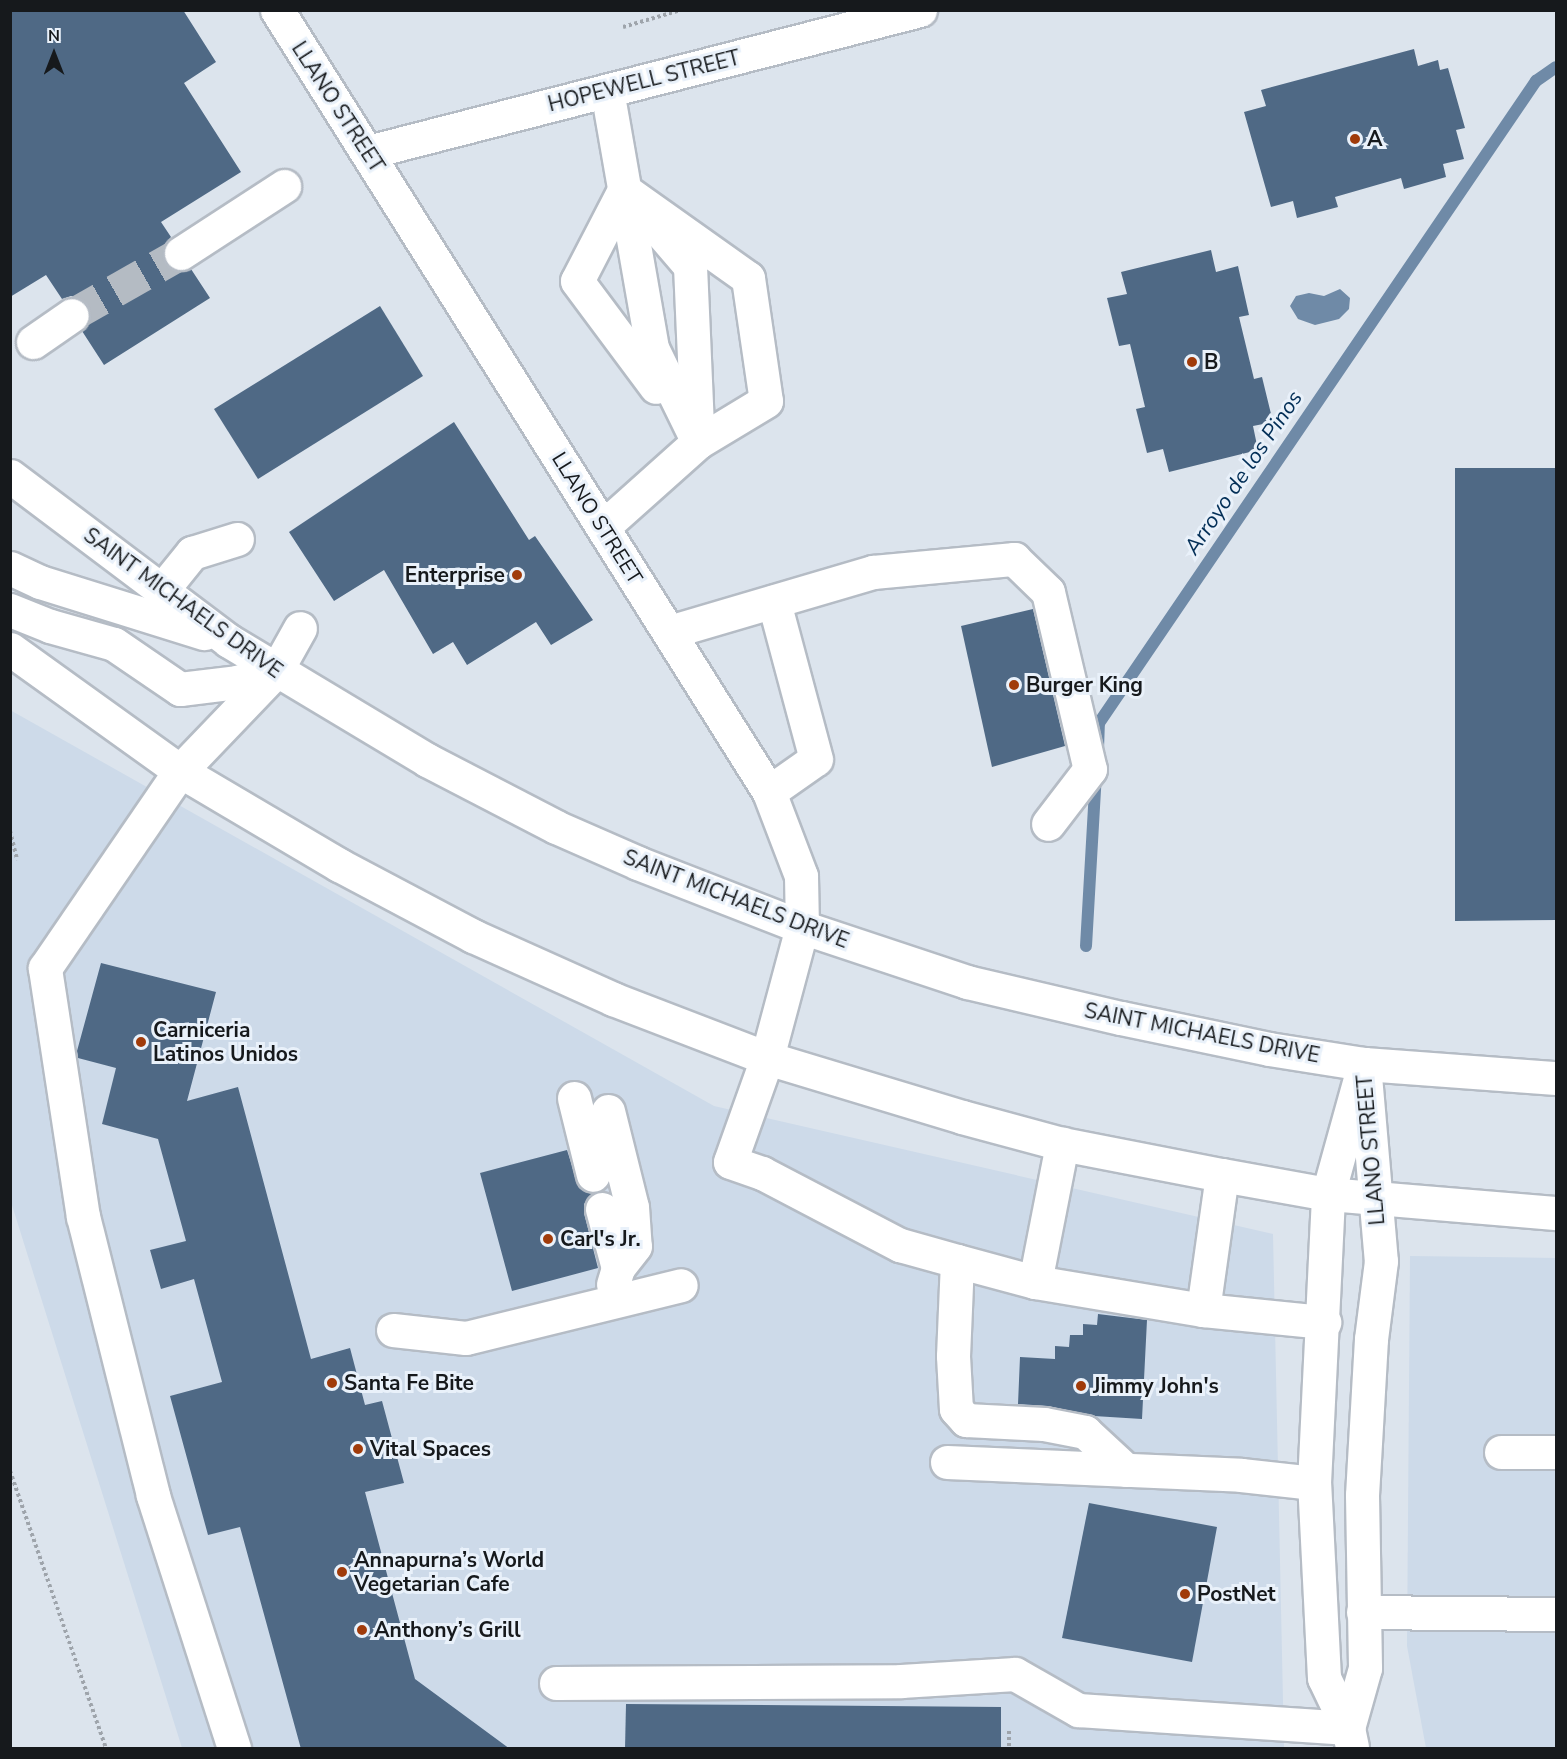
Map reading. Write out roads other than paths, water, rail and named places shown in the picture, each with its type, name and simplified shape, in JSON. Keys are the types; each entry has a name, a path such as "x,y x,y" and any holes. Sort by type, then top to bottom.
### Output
{"main road":[{"name":"LLANO STREET","path":"277,10 769,792 801,876 802,927 767,1058 730,1162 762,1173 900,1245 957,1261"},
{"name":"HOPEWELL STREET","path":"368,152 920,10"},
{"path":"607,91 652,348 698,442"},
{"path":"181,253 284,186"},
{"path":"624,190 690,266 698,442"},
{"path":"603,527 698,442 766,401 748,278 624,190"},
{"path":"624,190 577,281 698,442"},
{"path":"33,342 72,315"},
{"name":"SAINT MICHAELS DRIVE","path":"10,476 229,641 427,760 556,827 638,863 802,927 967,982 1132,1021 1269,1049 1364,1064 1557,1078"},
{"path":"162,590 192,553 237,539"},
{"path":"669,632 873,572 1014,559 1048,592 1090,769 1048,824"},
{"path":"10,568 40,582 229,641"},
{"path":"769,792 816,759 774,602"},
{"path":"10,610 50,626 114,644 180,689 237,682 276,671"},
{"path":"234,1749 153,1495 83,1217 45,968 180,771 276,671 300,628"},
{"path":"10,649 180,771 339,865 473,936 613,999 767,1058 962,1117 1062,1144 1222,1176 1328,1194 1557,1213"},
{"name":"LLANO STREET","path":"1350,1738 1324,1678 1314,1483 1324,1322 1328,1194 1364,1064"},
{"name":"LLANO STREET","path":"1350,1738 1365,1668 1362,1495 1371,1339 1381,1261 1364,1064"},
{"path":"574,1098 593,1176"},
{"path":"608,1111 632,1207 635,1246 618,1268 608,1303"},
{"path":"1035,1282 1062,1144"},
{"path":"1203,1310 1222,1176"},
{"path":"602,1209 618,1268"},
{"path":"1126,1470 1085,1432 1044,1424 966,1420 956,1409 954,1356 957,1261 1035,1282 1203,1310 1324,1322"},
{"path":"393,1330 466,1338 681,1285"},
{"path":"1501,1452 1557,1452"},
{"path":"947,1462 1241,1475 1314,1483"},
{"path":"1363,1612 1557,1614"},
{"path":"556,1683 902,1680 1015,1674 1078,1710 1350,1738"}],"water":[{"path":"1340,289 1350,298 1349,309 1339,319 1315,325 1298,319 1290,306 1296,296 1309,293 1324,296"}],"waterway":[{"name":"Arroyo de los Pinos","path":"1098,749 1099,723 1536,81 1556,67"},
{"name":"Arroyo de los Pinos","path":"1086,946 1096,775"}],"tunnel":[{"path":"72,315 181,253"}],"place":[{"name":"A","path":"1355,139"},
{"name":"B","path":"1192,362"},
{"name":"Enterprise","path":"517,575"},
{"name":"Burger King","path":"1014,685"},
{"name":"Carniceria Latinos Unidos","path":"141,1042"},
{"name":"Carl's Jr.","path":"548,1239"},
{"name":"Santa Fe Bite","path":"332,1383"},
{"name":"Jimmy John's","path":"1081,1386"},
{"name":"Vital Spaces","path":"358,1449"},
{"name":"Annapurna’s World Vegetarian Cafe","path":"342,1572"},
{"name":"PostNet","path":"1185,1594"},
{"name":"Anthony’s Grill","path":"362,1630"}]}
